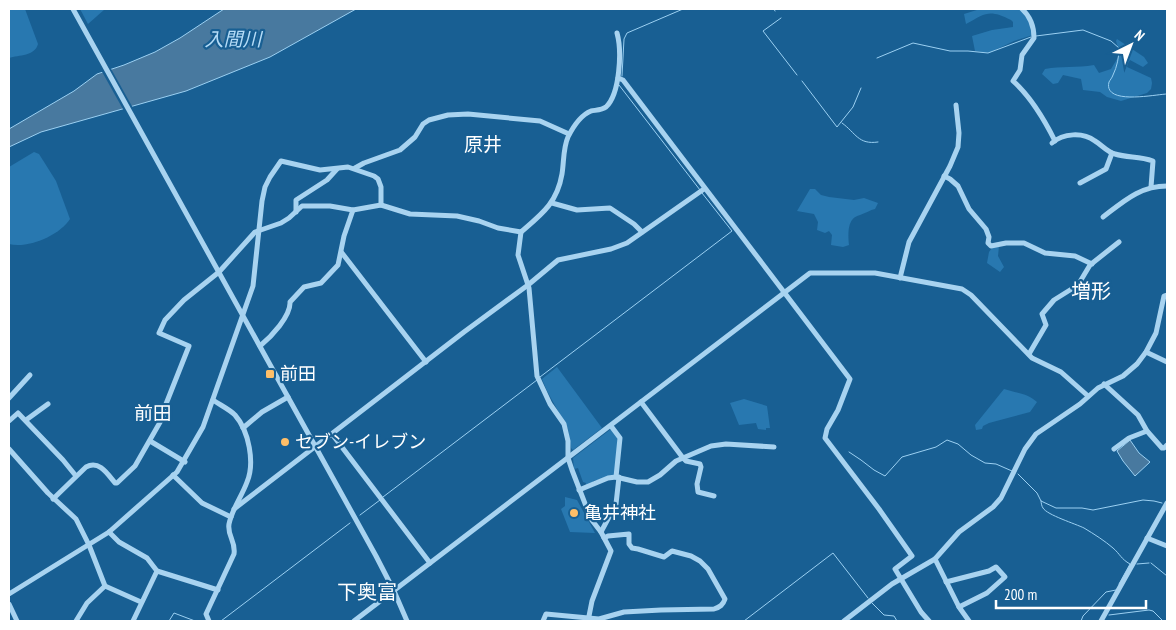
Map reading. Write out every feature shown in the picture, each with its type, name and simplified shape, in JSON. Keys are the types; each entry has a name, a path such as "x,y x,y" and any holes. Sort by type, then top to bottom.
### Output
{"street":[{"path":"73,9 394,591 407,621"},
{"path":"1022,9 1032,21 1034,38 1022,55 1020,70 1013,81 1026,93 1045,122 1053,142 1068,134 1080,136 1095,140 1112,153 1129,157 1142,157 1153,161 1151,187"},
{"path":"588,620 592,601 611,551 601,532 591,519 579,490 568,458 568,441 564,424 550,404 538,378 528,285 518,255 521,232 552,203 557,194 562,175 566,141 569,134 588,112 606,107 610,102 620,68 617,33"},
{"path":"618,78 622,80 702,190 850,380 824,438 879,509 912,556 895,569 929,621"},
{"path":"900,278 908,242 958,147 956,105"},
{"path":"356,168 364,163 400,150 416,137 423,124 429,120 448,115 468,114 540,121 569,134"},
{"path":"1080,183 1106,169 1112,153"},
{"path":"9,594 109,532 173,475 184,462 203,427 253,286 265,187 281,161 311,169 356,168 378,180 382,191 381,205"},
{"path":"296,212 296,200 327,180 337,169"},
{"path":"944,176 958,186 968,209 986,229 989,237 988,243 991,246 1006,242 1024,244 1045,253 1074,256 1092,264"},
{"path":"1103,216 1132,196 1151,187 1167,186"},
{"path":"234,509 528,285 558,260 621,246 702,190"},
{"path":"552,203 577,210 610,208 634,224 642,232"},
{"path":"53,498 86,466 93,464 100,468 114,483 117,483 135,466 163,417 168,396 188,346 159,333 165,320 184,300 219,272 249,238 259,230 281,223 302,206 330,206 353,210 381,205 410,214 457,216 498,228 521,232"},
{"path":"260,346 277,329 288,313 290,302 296,294 304,287 321,283 338,265 344,236 353,210"},
{"path":"1029,354 1046,325 1043,312 1054,300 1078,285 1092,264 1119,242"},
{"path":"342,252 426,362"},
{"path":"354,621 810,273 875,273 952,286 967,292 1037,362 1062,372 1088,396"},
{"path":"844,621 900,579 935,559 959,532 993,507 1001,498 1025,449 1036,434 1080,404 1098,388 1132,369 1146,352 1156,333 1164,296 1167,295"},
{"path":"1146,352 1167,362"},
{"path":"9,398 30,376"},
{"path":"1104,384 1138,415 1146,431 1162,448 1167,445"},
{"path":"243,428 262,412 288,398"},
{"path":"209,621 206,614 234,554 235,546 228,528 250,471 248,443 243,428 234,415 213,400"},
{"path":"641,402 683,458 686,461 697,463 701,467 697,484 698,492 714,496"},
{"path":"26,420 48,404"},
{"path":"9,420 18,412 64,460 76,476"},
{"path":"601,532 616,504 620,438 610,426"},
{"path":"1114,449 1129,438 1146,431"},
{"path":"332,434 430,562"},
{"path":"150,440 184,462"},
{"path":"579,490 602,479 618,477 637,482 648,482 660,475 672,463 719,444 774,447"},
{"path":"9,449 53,498 76,520 89,545 105,586 142,602"},
{"path":"173,475 202,503 231,517"},
{"path":"1109,621 1103,620 1167,503"},
{"path":"109,532 119,542 147,558 157,571 218,590"},
{"path":"543,621 546,614 588,620 624,612 714,609 724,602 708,569 696,558 672,551 664,557 638,548 632,548 629,544 629,534 604,538"},
{"path":"1147,538 1167,546"},
{"path":"935,559 959,607 969,621"},
{"path":"946,582 983,573 996,567 1005,577 987,593 959,607"},
{"path":"133,621 157,571"},
{"path":"76,621 87,603 105,586"},
{"path":"9,604 17,621"}],"shaded area":[{"path":"9,9 25,9 38,44 34,51 30,53 9,58"},
{"path":"80,9 105,9 88,24"},
{"path":"980,9 1020,9 1029,17 1033,35 1014,41 989,53 975,51 972,36 992,30 1013,27 1011,20 998,14 983,15 966,24 964,14"},
{"path":"1117,39 1144,57 1148,63 1143,67 1130,60 1127,67 1151,78 1151,89 1147,93 1121,101 1107,97 1100,92 1083,90 1081,79 1063,75 1058,83 1053,84 1042,74 1045,69 1094,65 1099,73 1111,69 1120,54"},
{"path":"34,152 39,154 56,181 70,219 59,230 34,243 9,244 9,167"},
{"path":"810,189 815,189 821,195 829,197 854,200 864,198 878,203 875,209 853,219 849,231 849,245 843,247 831,245 832,235 829,231 825,233 817,230 818,222 814,214 797,211"},
{"path":"999,246 998,256 1004,267 1000,272 987,263 989,252 992,248"},
{"path":"557,367 602,428 573,450 568,429 542,379"},
{"path":"1004,389 1025,395 1037,402 1030,412 989,423 983,426 982,429 976,430 975,425"},
{"path":"744,399 767,406 770,428 766,428 766,430 758,429 756,423 739,425 730,403"},
{"path":"611,429 618,437 615,476 593,481 593,483 586,487 586,483 583,482 578,468 574,469 573,458"},
{"path":"565,497 577,500 595,533 570,532 561,509 565,506"}],"water":[{"name":"入間川","path":"224,9 356,9 270,57 186,91 41,132 9,147 9,129 74,91 97,74 155,52"},
{"path":"1130,440 1139,453 1150,462 1135,476 1117,451"}],"pier":[{"path":"110,67 133,108 124,111 101,70"}],"waterway":[{"path":"622,76 624,39 627,33 683,9"},
{"path":"781,18 763,31 797,75"},
{"path":"1036,36 1083,30 1111,41 1119,48 1117,65 1109,82 1109,89 1114,94 1132,97 1167,94"},
{"path":"877,58 913,43 950,51 988,53 1031,37"},
{"path":"802,81 837,127 853,107 861,88"},
{"path":"619,85 700,190"},
{"path":"842,123 862,140 878,142"},
{"path":"540,377 732,231 702,193"},
{"path":"383,497 537,380"},
{"path":"849,452 885,476 902,457 936,447 947,440 958,444 971,455 985,463 996,464 1012,471"},
{"path":"1018,474 1037,493 1041,501 1056,508 1093,510 1143,500 1162,503"},
{"path":"360,515 380,500"},
{"path":"1041,501 1042,507 1046,511 1092,533 1110,545 1130,564 1119,584"},
{"path":"221,621 350,523"},
{"path":"744,621 833,553 868,598"},
{"path":"1137,564 1149,563"},
{"path":"1151,563 1167,576"},
{"path":"1081,621 1083,616 1106,592 1116,590"},
{"path":"872,603 884,615 894,616 897,621"},
{"path":"1109,615 1149,610 1153,611 1163,621"},
{"path":"169,621 174,613 195,621"}],"place":[{"name":"前田","path":"270,374"},
{"name":"セブン-イレブン","path":"285,442"},
{"name":"亀井神社","path":"574,513"}],"district":[{"name":"原井","path":"483,144"},
{"name":"増形","path":"1091,291"},
{"name":"前田","path":"153,413"},
{"name":"下奥富","path":"367,592"}]}
